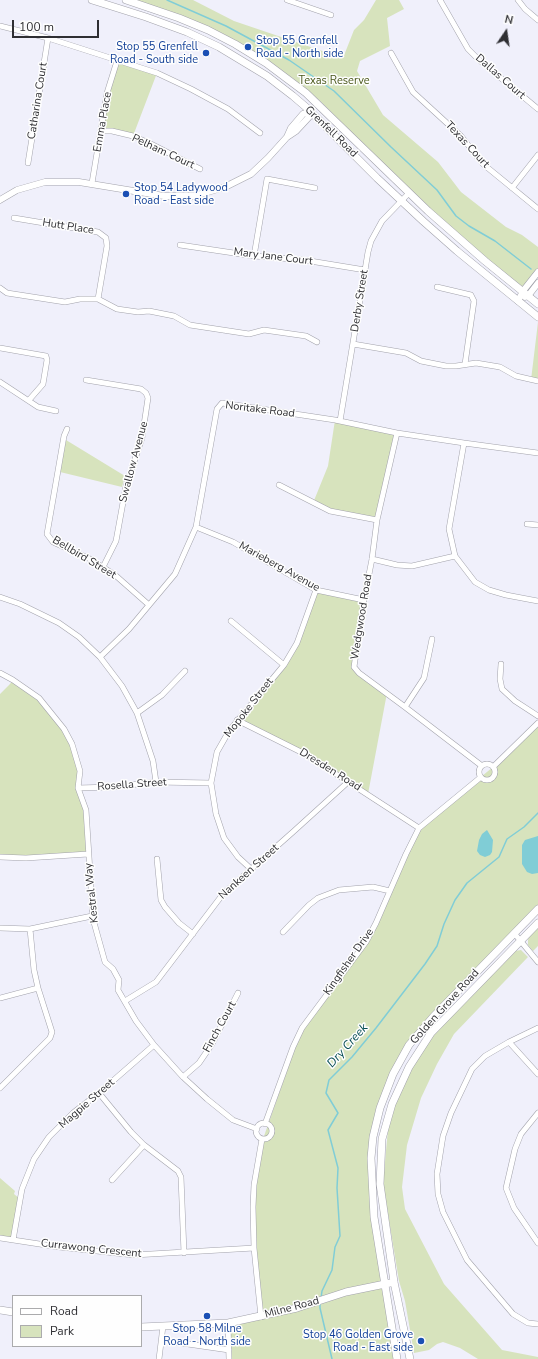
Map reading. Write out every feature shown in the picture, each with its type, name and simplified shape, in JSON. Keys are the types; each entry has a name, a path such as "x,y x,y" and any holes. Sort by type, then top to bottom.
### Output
{"main road":[{"name":"Grenfell Road","path":"95,0 187,32 219,47 267,76 310,111 401,201 457,251 538,317"},
{"name":"Grenfell Road","path":"126,0 179,18 220,36 266,63 317,104 409,193 473,251 538,304"},
{"path":"310,111 317,104"},
{"name":"Golden Grove Road","path":"397,1359 374,1217 371,1174 374,1137 380,1108 393,1074 409,1045 433,1017 538,909"},
{"name":"Golden Grove Road","path":"410,1359 394,1282 380,1184 382,1139 392,1104 409,1067 432,1033 538,923"},
{"name":"Milne Road","path":"142,1327 228,1323 261,1317 297,1308 348,1292 394,1282"},
{"path":"0,1310 12,1312"}],"street":[{"path":"287,0 331,15"},
{"name":"Dallas Court","path":"440,0 468,49 538,109"},
{"path":"518,0 525,9 538,20"},
{"path":"0,26 48,38 151,71 191,89 228,109 260,132"},
{"name":"Catharina Court","path":"28,163 48,38"},
{"name":"Texas Court","path":"391,53 413,92 462,136 483,164 538,209"},
{"name":"Emma Place","path":"92,183 102,131 107,93 117,61"},
{"path":"0,200 17,190 45,182 92,183 164,196 194,196 225,186 251,174 287,137 291,128 304,114 310,111"},
{"name":"Pelham Court","path":"102,131 112,131 133,136 200,169"},
{"path":"512,188 538,155"},
{"path":"254,256 267,179 315,188"},
{"name":"Derby Street","path":"340,421 368,252 375,232 382,221 409,193"},
{"name":"Hutt Place","path":"14,218 98,232 106,238 107,246 98,299"},
{"name":"Mary Jane Court","path":"180,245 254,256 304,260 365,270"},
{"path":"525,294 538,272"},
{"path":"518,301 538,283"},
{"path":"437,287 471,295 474,301 465,364"},
{"path":"0,288 7,293 65,302 80,299 98,299 117,309 138,312 150,311 174,316 190,325 249,334 264,330 306,336 317,342"},
{"path":"353,344 406,353 421,361 446,366 476,363 500,367 516,376 538,381"},
{"path":"0,348 46,356 47,360 43,384 29,400"},
{"name":"Swallow Avenue","path":"86,380 141,389 146,393 148,398 142,438 126,486 116,541 103,567"},
{"path":"0,382 38,407 56,411"},
{"name":"Noritake Road","path":"100,657 130,630 175,574 196,527 216,409 222,403 340,421 397,433 538,453"},
{"name":"Bellbird Street","path":"67,429 64,436 47,534 53,542 90,558 115,575 149,605"},
{"name":"Wedgwood Road","path":"397,433 377,520 354,667 359,673 482,766"},
{"path":"464,443 449,529 455,556 474,582 489,590 538,601"},
{"path":"279,485 330,511 377,520"},
{"path":"527,524 538,525"},
{"name":"Marieberg Avenue","path":"196,527 233,542 316,590 364,600"},
{"path":"372,559 397,566 412,566 455,556"},
{"name":"Mopoke Street","path":"251,869 238,857 224,838 216,814 211,783 217,752 228,730 284,665 297,643 316,590"},
{"path":"0,597 20,604 59,623 79,637 100,657 122,686 137,713 153,761 156,782"},
{"path":"231,621 284,665"},
{"path":"405,707 424,678 432,639"},
{"path":"500,664 502,689 515,701 538,716"},
{"path":"137,713 162,695 185,671"},
{"name":"Kestral Way","path":"0,673 39,698 64,729 72,744 80,771 78,788 86,810 92,916 105,962 113,968 118,980 118,990 136,1021 154,1046 182,1077 233,1120 257,1129"},
{"name":"Dresden Road","path":"237,720 305,754 419,828"},
{"path":"493,767 538,723"},
{"path":"486,764 493,767 495,772 493,777 486,780 481,778 479,770 482,766 486,764"},
{"name":"Kingfisher Drive","path":"265,1124 302,1028 366,942 419,828 481,778"},
{"name":"Rosella Street","path":"78,788 112,787 156,782 211,783"},
{"name":"Nankeen Street","path":"125,1001 156,982 223,894 348,782"},
{"path":"0,857 26,858 88,854"},
{"path":"157,859 161,900 179,923 193,934"},
{"path":"283,932 309,905 318,898 340,890 373,887 390,891"},
{"path":"0,928 30,929 92,916"},
{"path":"0,1088 50,1038 52,1032 34,970 30,929"},
{"path":"514,933 538,962"},
{"path":"0,998 38,988"},
{"name":"Finch Court","path":"182,1077 199,1063 212,1044 238,993"},
{"path":"538,1028 485,1056 472,1069 443,1136 437,1174 438,1194 443,1212 467,1260 513,1314 528,1323 538,1324"},
{"path":"509,1042 538,1074"},
{"name":"Magpie Street","path":"13,1240 22,1189 34,1159 49,1137 73,1113 99,1094 154,1046"},
{"path":"99,1094 144,1145 178,1171 181,1177 184,1253"},
{"path":"538,1113 521,1134 515,1149 506,1188 514,1208 538,1243"},
{"path":"265,1124 271,1127 272,1133 269,1138 262,1139 258,1136 257,1129 260,1125 265,1124"},
{"path":"261,1317 254,1248 253,1207 254,1185 262,1139"},
{"path":"112,1180 144,1145"},
{"name":"Currawong Crescent","path":"0,1238 59,1247 134,1255 254,1248"},
{"path":"228,1323 228,1359"},
{"path":"159,1359 163,1326"},
{"path":"174,1342 229,1350"}],"green space":[{"name":"Texas Reserve","path":"132,0 193,0 234,21 343,58 354,30 364,20 376,0 399,0 404,9 387,18 390,46 360,61 357,71 383,115 438,162 461,192 506,227 522,235 538,247 538,270 525,285 519,286 411,191 319,100 294,80 253,52"},
{"path":"117,61 157,73 133,136 102,131 107,93"},
{"path":"538,322 538,381 531,380"},
{"path":"335,420 397,433 377,520 330,511 313,503 328,466"},
{"path":"66,440 125,476 122,487 60,472"},
{"path":"316,590 364,600 354,667 387,693 368,794 305,754 237,720 284,665 297,643"},
{"path":"13,680 39,698 64,729 78,762 78,782 86,810 88,854 0,857 0,694"},
{"path":"538,723 538,909 409,1045 380,1108 371,1174 397,1359 229,1359 228,1323 261,1316 254,1248 254,1185 263,1139 302,1028 366,942 419,828 493,767"},
{"path":"538,926 538,946 533,951 528,945 528,940 529,936"},
{"path":"521,950 528,957 454,1034 437,1064 421,1098 407,1145 402,1187 405,1209 444,1284 502,1350 538,1357 538,1359 478,1359 460,1348 443,1342 437,1344 429,1350 414,1353 405,1301 399,1281 383,1184 388,1129 395,1103 411,1069 433,1035 515,951"},
{"path":"0,1178 15,1191 14,1194 20,1199 13,1240 0,1238"}],"water":[{"path":"487,830 493,840 492,852 490,855 485,857 480,855 477,851 479,840 482,834"},
{"path":"538,836 538,873 532,874 527,872 522,864 522,845 525,840"}],"waterway":[{"path":"167,0 226,26 289,60 334,91 437,190 456,216 469,226 495,241 531,269"},
{"name":"Dry Creek","path":"321,1298 322,1291 332,1270 335,1247 340,1236 337,1188 338,1168 328,1130 338,1113 326,1093 329,1080 352,1057 425,964 437,946 444,924 455,900 467,883 499,857 507,839 524,827 538,813"},
{"name":"Dry Creek","path":"320,1304 332,1359"}],"place":[{"name":"Stop 55 Grenfell Road - North side","path":"248,47"},
{"name":"Stop 55 Grenfell Road - South side","path":"206,53"},
{"name":"Stop 54 Ladywood Road - East side","path":"126,194"},
{"name":"Stop 58 Milne Road - North side","path":"207,1316"},
{"name":"Stop 46 Golden Grove Road - East side","path":"421,1341"}]}
